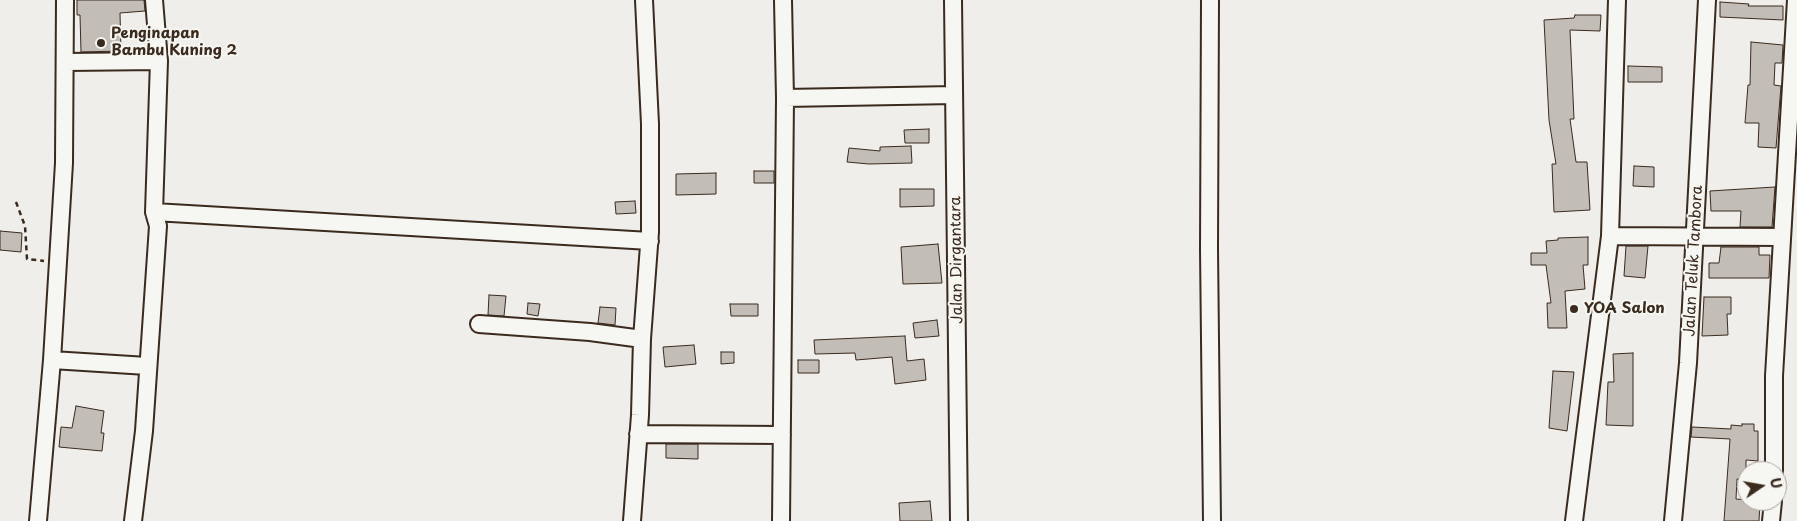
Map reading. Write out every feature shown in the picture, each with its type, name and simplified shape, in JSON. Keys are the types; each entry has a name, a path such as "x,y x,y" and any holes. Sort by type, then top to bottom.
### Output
{"street":[{"path":"38,521 52,360 64,163 65,0"},
{"path":"133,521 144,431 158,226 154,212 159,61 154,0"},
{"path":"632,521 642,339 650,241 650,124 644,0"},
{"path":"781,521 785,98 783,0"},
{"name":"Jalan Dirgantara","path":"953,0 959,521"},
{"path":"1210,0 1209,249 1212,521"},
{"path":"1574,521 1610,236 1617,0"},
{"name":"Jalan Teluk Tambora","path":"1673,521 1688,363 1707,0"},
{"path":"1774,461 1774,376 1796,0"},
{"path":"66,62 159,61"},
{"path":"785,98 954,95"},
{"path":"154,212 650,241"},
{"path":"1610,236 1696,235 1781,237"},
{"path":"479,324 590,332 642,339"},
{"path":"52,360 147,366"},
{"path":"638,434 782,435"}],"path":[{"path":"16,202 25,226 27,259 58,263"}],"building":[{"path":"77,0 144,0 145,11 120,13 121,51 81,52 80,15 77,15"},
{"path":"1720,2 1749,4 1748,6 1783,6 1783,20 1720,17"},
{"path":"1575,15 1601,15 1600,31 1570,30 1574,119 1570,119 1576,162 1587,162 1590,210 1554,212 1552,164 1556,164 1549,120 1544,20 1574,18"},
{"path":"1751,42 1783,45 1782,63 1775,63 1774,85 1781,86 1776,148 1758,147 1759,123 1745,123 1748,85 1750,85"},
{"path":"1628,66 1662,67 1662,82 1628,82"},
{"path":"929,129 929,143 905,143 904,130"},
{"path":"911,146 912,163 869,164 847,162 849,148 880,151 880,147"},
{"path":"1634,166 1654,167 1654,187 1633,186"},
{"path":"754,171 774,171 774,183 754,183"},
{"path":"716,173 716,194 676,195 676,174"},
{"path":"1775,187 1772,227 1740,227 1741,211 1711,211 1710,191"},
{"path":"900,189 934,189 934,206 900,207"},
{"path":"635,201 636,213 616,214 615,202"},
{"path":"0,231 22,233 21,252 0,250"},
{"path":"1588,237 1588,265 1583,265 1585,289 1565,291 1567,328 1548,328 1547,303 1551,303 1546,265 1531,265 1531,253 1547,253 1546,241 1558,240 1558,238"},
{"path":"938,244 942,283 903,284 901,247"},
{"path":"1626,246 1648,246 1645,278 1624,276"},
{"path":"1721,247 1759,247 1759,255 1770,255 1769,278 1709,278 1709,263 1719,263"},
{"path":"489,295 506,296 504,316 488,315"},
{"path":"1704,297 1731,297 1731,314 1727,314 1728,335 1702,336"},
{"path":"528,303 540,304 538,316 527,314"},
{"path":"730,304 758,304 758,316 731,316"},
{"path":"600,307 616,308 615,325 598,323"},
{"path":"937,320 939,336 915,338 913,323"},
{"path":"905,336 907,361 924,359 926,380 895,384 892,357 856,360 855,353 815,354 814,340"},
{"path":"694,345 696,364 665,367 663,347"},
{"path":"721,352 734,352 734,363 721,364"},
{"path":"1633,353 1633,426 1606,425 1608,382 1614,382 1613,354"},
{"path":"798,360 819,360 819,373 798,373"},
{"path":"1553,371 1574,372 1567,431 1549,428"},
{"path":"76,406 104,411 101,433 104,433 102,451 59,447 61,427 72,428"},
{"path":"1742,424 1754,424 1754,431 1758,431 1758,461 1737,461 1737,511 1760,511 1759,521 1724,521 1730,439 1691,437 1692,427 1731,429 1731,425 1742,426"},
{"path":"666,444 698,444 698,459 666,458"},
{"path":"930,501 932,521 900,521 899,503"}],"place":[{"name":"Penginapan Bambu Kuning 2","path":"101,43"},
{"name":"YOA Salon","path":"1574,309"}]}
